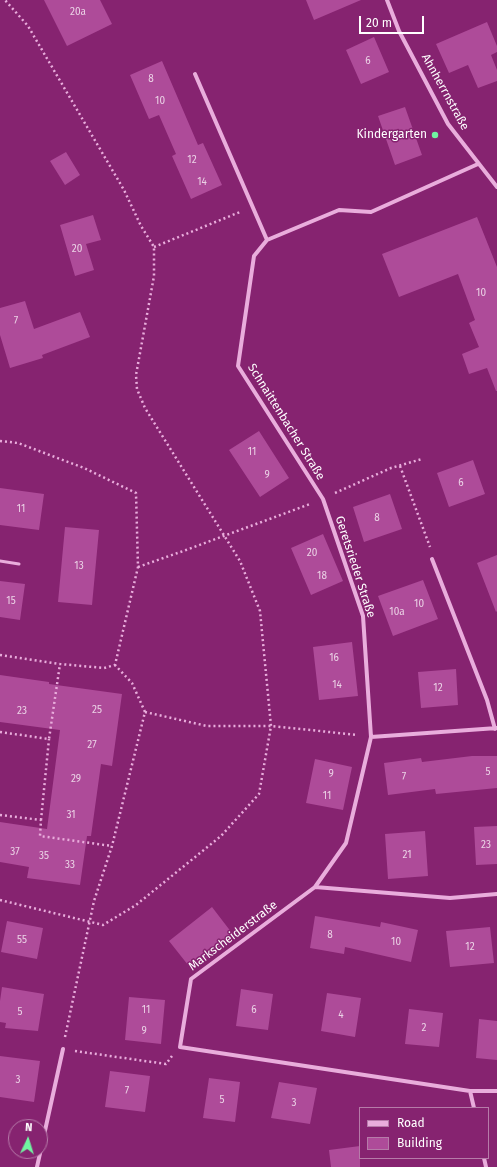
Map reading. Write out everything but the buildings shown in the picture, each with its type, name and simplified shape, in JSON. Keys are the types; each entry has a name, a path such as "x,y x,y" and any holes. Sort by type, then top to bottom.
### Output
{"street":[{"name":"Ahnherrnstraße","path":"387,0 399,30 448,124 497,187"},
{"path":"195,74 267,240"},
{"name":"Schnaittenbacher Straße","path":"322,499 238,366 254,256 267,240 339,210 371,212 478,164"},
{"name":"Geretsrieder Straße","path":"315,888 346,843 371,737 362,616 322,499"},
{"path":"371,737 496,728 487,700 432,559"},
{"path":"315,888 450,898 497,894"},
{"name":"Markscheiderstraße","path":"180,1047 191,979 315,888"},
{"path":"180,1047 470,1091 497,1091"},
{"path":"37,1167 63,1049"},
{"path":"470,1091 474,1107"}],"lane":[{"path":"0,562 20,564"}],"path":[{"path":"0,900 103,925 136,905 221,836 259,794 272,726 260,611 240,561 145,408 137,389 136,374 154,276 154,247 124,190 28,26 5,0"},
{"path":"154,247 252,208"},
{"path":"0,441 18,443 84,468 136,493 138,567 115,665"},
{"path":"138,567 322,499 391,468 422,459"},
{"path":"400,466 430,542 432,559"},
{"path":"0,655 60,664 104,668 115,665"},
{"path":"60,664 49,738 40,836 112,846"},
{"path":"115,665 132,683 145,712 112,846 89,921 63,1049 166,1064 180,1047"},
{"path":"145,712 207,726 272,726 371,737"},
{"path":"0,732 49,738"},
{"path":"0,815 41,820"}],"place":[{"name":"Kindergarten","path":"435,135"}]}
